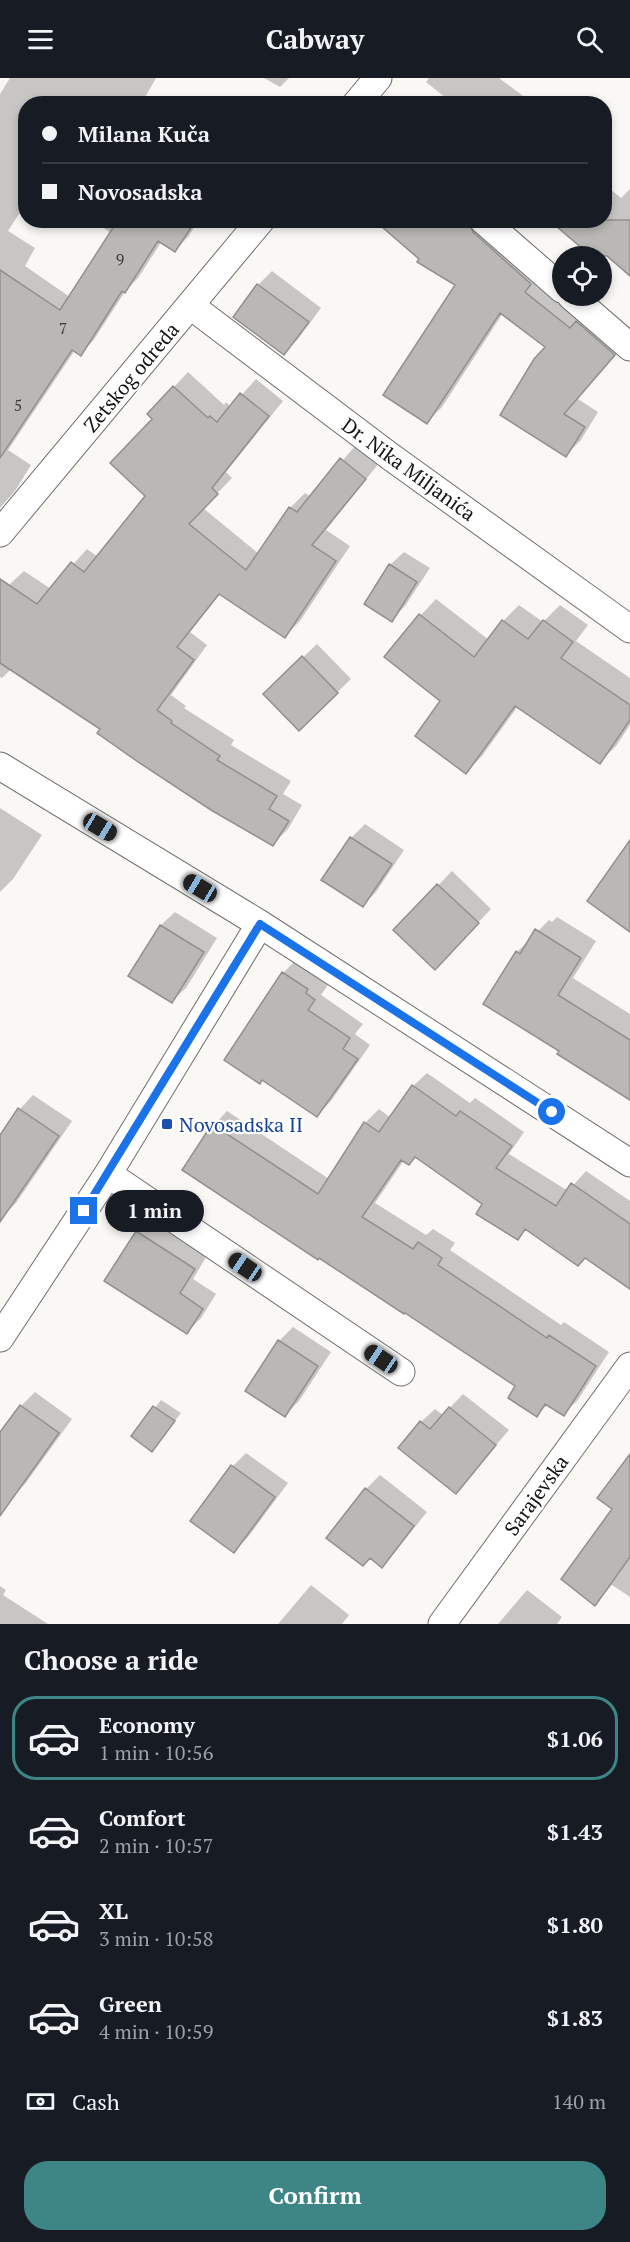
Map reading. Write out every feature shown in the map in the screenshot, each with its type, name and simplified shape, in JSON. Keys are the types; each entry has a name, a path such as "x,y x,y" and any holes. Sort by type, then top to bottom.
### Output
{"street":[{"path":"363,96 378,78"},
{"name":"Zetskog odreda","path":"0,533 254,228"},
{"path":"492,228 552,279"},
{"name":"Dr. Nika Miljanića","path":"191,306 391,457 630,629"},
{"path":"583,306 630,347"},
{"path":"0,766 260,924 630,1163"},
{"path":"0,1338 108,1174 260,924"},
{"path":"108,1174 401,1372"},
{"name":"Sarajevska","path":"442,1624 630,1366"}],"building":[{"path":"612,220 630,220 630,276 612,260 612,246 579,246 558,228 612,228"},
{"path":"113,228 191,228 175,252 158,241 125,293 122,291 81,356 72,350 0,458 0,270 60,310"},
{"path":"383,228 471,228 531,284 525,292 570,328 576,321 615,355 564,414 585,427 566,457 500,415 534,359 545,347 500,313 427,424 383,395 455,285 417,262 419,259"},
{"path":"257,284 309,322 284,355 233,317"},
{"path":"173,386 208,418 210,416 217,422 240,393 269,416 212,488 218,494 189,524 246,570 289,507 297,512 340,458 366,479 312,545 336,561 285,638 219,594 177,647 194,660 157,710 172,721 171,723 220,756 217,760 277,796 269,809 289,821 273,846 211,810 141,764 97,733 100,729 0,663 0,579 37,604 71,562 84,572 145,496 110,463 152,419 147,414"},
{"path":"389,564 417,582 392,622 364,604"},
{"path":"419,614 474,657 502,620 528,639 543,620 573,642 561,658 630,705 630,720 600,764 515,706 466,774 415,736 440,701 384,657"},
{"path":"302,656 338,693 299,731 263,694"},
{"path":"350,837 392,864 363,907 321,880"},
{"path":"630,840 630,932 587,901"},
{"path":"437,884 479,923 435,970 393,930"},
{"path":"160,925 204,952 172,1003 128,976"},
{"path":"535,929 581,958 558,995 630,1040 630,1100 557,1054 559,1051 483,1004 516,951 520,954"},
{"path":"282,972 308,989 306,993 315,1000 308,1010 350,1038 343,1049 358,1059 317,1117 262,1080 260,1084 224,1060"},
{"path":"412,1085 456,1116 460,1111 512,1146 496,1168 556,1206 571,1183 630,1224 630,1289 585,1258 578,1266 525,1229 518,1240 476,1214 482,1204 415,1157 409,1165 401,1160 362,1217 413,1249 418,1242 442,1258 438,1265 547,1338 549,1335 596,1366 564,1416 545,1404 537,1417 508,1398 515,1386 182,1170 212,1124 318,1194 364,1122 379,1132"},
{"path":"18,1108 59,1136 0,1222 0,1135"},
{"path":"136,1231 195,1269 180,1293 203,1309 187,1334 104,1281"},
{"path":"278,1340 318,1366 285,1417 245,1391"},
{"path":"20,1405 59,1433 0,1516 0,1432"},
{"path":"153,1406 175,1421 152,1452 131,1436"},
{"path":"449,1407 496,1445 456,1494 398,1448 420,1421 430,1429"},
{"path":"630,1454 630,1557 595,1606 561,1579 612,1509 597,1498"},
{"path":"231,1465 275,1497 234,1553 190,1521"},
{"path":"365,1488 414,1526 382,1568 370,1558 363,1566 326,1538"}],"place":[{"name":"Novosadska II","path":"167,1124"}],"route":[{"path":"84,1211 260,924 552,1112"}]}
